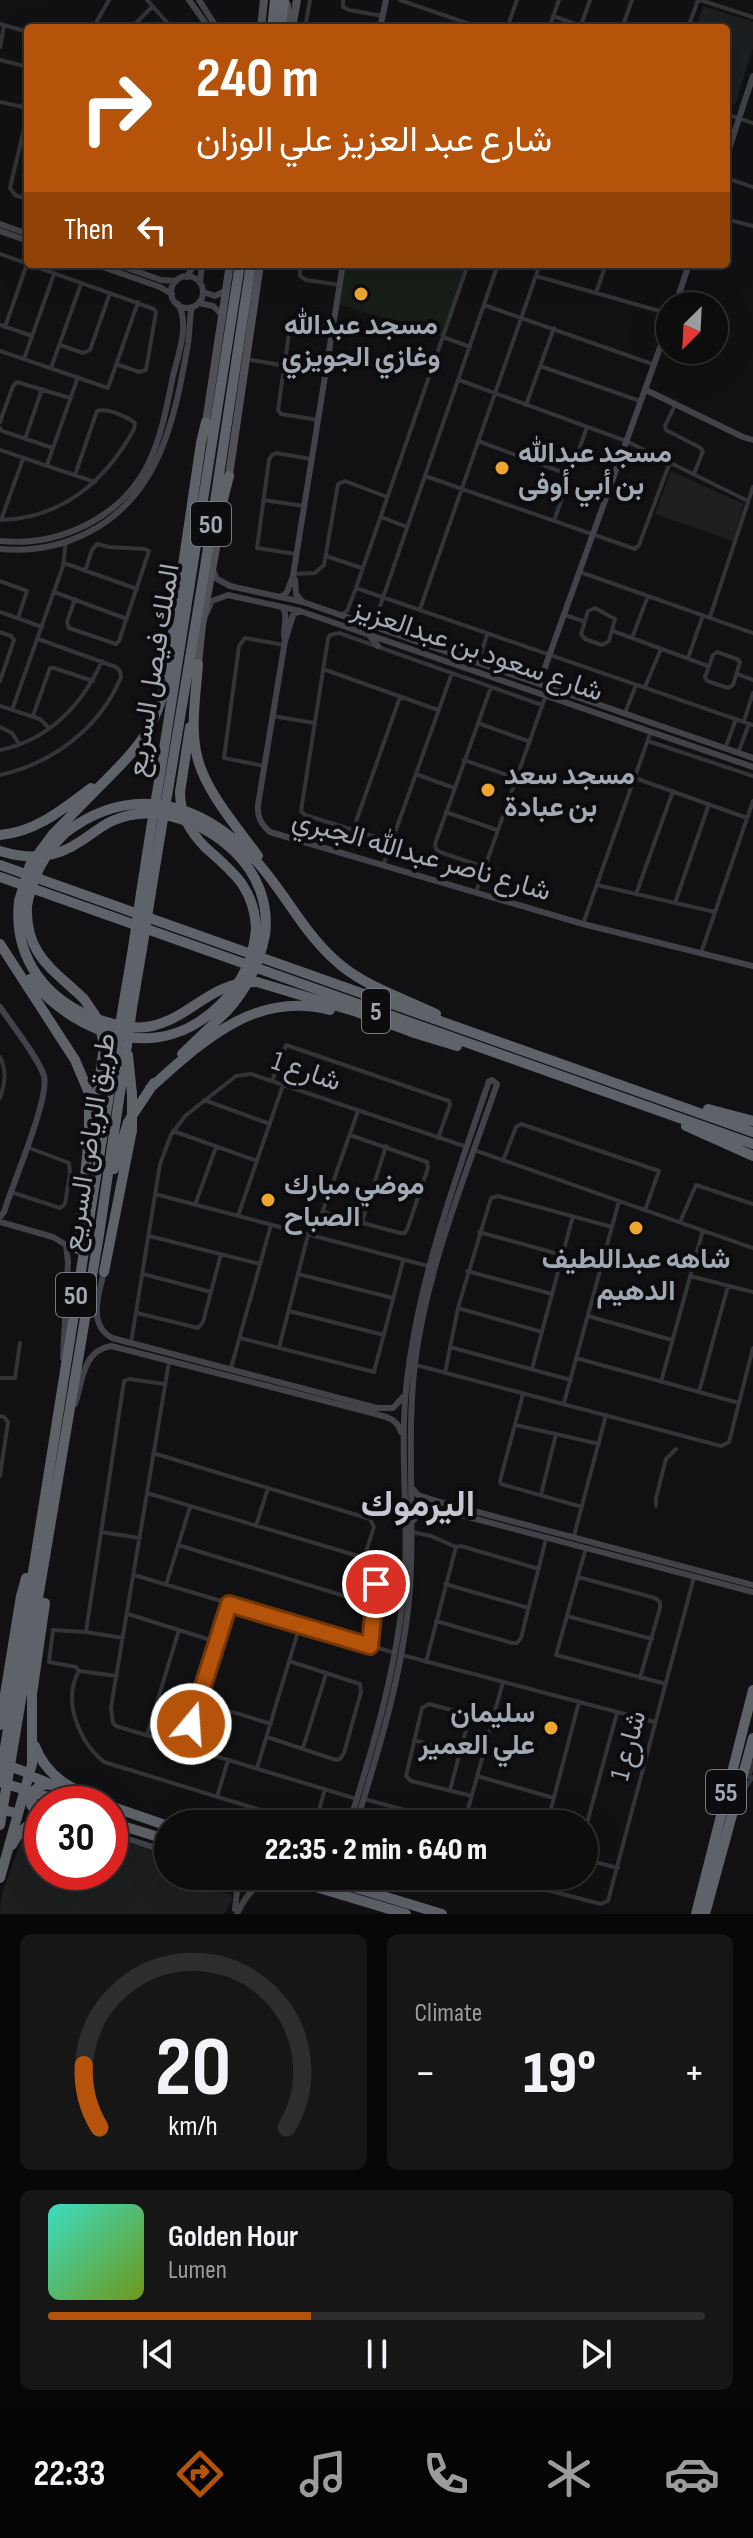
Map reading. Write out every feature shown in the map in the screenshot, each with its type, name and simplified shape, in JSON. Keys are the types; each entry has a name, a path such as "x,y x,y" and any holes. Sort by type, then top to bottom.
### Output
{"highway":[{"path":"272,24 275,0"},
{"path":"285,0 287,24"},
{"name":"الملك فيصل السريع","path":"146,893 239,268"},
{"name":"الملك فيصل السريع","path":"164,783 209,567 250,268"},
{"path":"197,542 206,422"},
{"path":"206,422 163,697 149,732 59,834 23,904 17,927 20,940 27,960 56,995 72,1007 109,1023 139,1028 153,1026 176,1017 208,994 245,981 357,1012 415,1033"},
{"path":"209,567 229,476"},
{"path":"0,941 54,1005 69,1016 105,1033 124,1038 153,1038 189,1027 239,999 262,952 255,909 238,877 206,848 188,826 181,810 180,792 198,664"},
{"path":"198,664 194,732 201,770 315,939"},
{"path":"0,835 22,832 41,823 127,760"},
{"path":"59,834 97,812 126,804 157,803 186,811 214,825 258,863 315,939 343,967 480,1035"},
{"path":"0,851 26,858 52,856 123,817 145,813 174,817 219,838 246,864 264,900 266,915 261,932"},
{"name":"5","path":"0,865 480,1035 753,1144"},
{"name":"5","path":"0,877 527,1064 753,1132"},
{"name":"طريق الرياض السريع","path":"0,1825 99,1235 146,893"},
{"path":"23,904 28,931 38,954 84,999 99,1021 104,1046 86,1170"},
{"path":"0,941 75,1060 89,1093 86,1170 73,1315"},
{"path":"150,1088 240,1019 278,1006 320,1008 527,1064"},
{"path":"99,1235 128,1122 164,1071 224,1008"},
{"path":"104,1272 132,1130 130,1063 123,1048"},
{"name":"طريق الرياض السريع","path":"0,1783 61,1384 123,1048"},
{"path":"621,1091 753,1121"},
{"path":"621,1091 753,1156"},
{"path":"104,1272 120,1145"},
{"path":"0,1879 26,1774 32,1736 32,1694 51,1522"},
{"path":"0,1725 21,1596 38,1538"},
{"path":"0,1706 8,1678"},
{"name":"55","path":"694,1914 753,1690"},
{"path":"32,1736 49,1772 70,1786"},
{"name":"55","path":"708,1914 753,1738"},
{"path":"0,1763 53,1785"},
{"path":"0,1783 24,1791"},
{"path":"38,1786 53,1785"},
{"path":"0,1809 24,1814"},
{"path":"128,1812 154,1821"},
{"path":"128,1821 154,1829"},
{"path":"0,1879 10,1847 24,1828"},
{"path":"128,1828 154,1837"},
{"path":"128,1834 154,1839"},
{"path":"326,1890 406,1914"},
{"path":"362,1890 442,1914"}],"main road":[{"path":"261,24 264,0"},
{"path":"288,24 297,0"},
{"path":"206,422 230,268"},
{"path":"229,476 259,268"},
{"name":"الملك فيصل السريع","path":"198,664 209,567"}],"street":[{"path":"97,24 109,0"},
{"path":"147,0 169,24"},
{"path":"189,0 206,24"},
{"path":"199,0 214,24"},
{"path":"306,24 310,0"},
{"path":"343,0 343,7 349,10 383,16"},
{"path":"381,24 386,0"},
{"path":"400,0 469,24"},
{"path":"508,24 517,0"},
{"path":"550,24 559,0"},
{"path":"581,24 590,0"},
{"path":"623,24 632,0"},
{"path":"690,24 699,0 753,17"},
{"path":"723,8 725,0"},
{"path":"135,24 153,6"},
{"path":"553,16 573,24"},
{"path":"0,47 2,25 24,31"},
{"path":"0,60 24,66"},
{"path":"730,147 753,76"},
{"path":"0,102 24,109"},
{"path":"730,115 753,123"},
{"path":"24,127 10,188 15,195 24,198"},
{"path":"730,179 753,187"},
{"path":"730,220 753,226"},
{"path":"0,224 24,233"},
{"path":"0,231 24,240"},
{"path":"0,254 24,263"},
{"path":"25,268 2,326 32,336"},
{"path":"38,268 150,306 156,312 148,365 144,372 116,364"},
{"path":"0,541 39,541 70,533 92,522 111,509 137,482 152,455 164,421 182,337 183,316 172,294 105,268"},
{"path":"127,268 164,281 187,277 200,283"},
{"path":"187,277 192,268"},
{"path":"202,268 200,283 203,292"},
{"path":"300,268 300,276 306,280 340,285"},
{"path":"281,596 287,592 293,575 342,268"},
{"path":"339,615 347,611 356,588 467,268"},
{"path":"380,629 375,621 497,268"},
{"path":"419,610 539,268"},
{"path":"596,293 605,268"},
{"path":"680,292 688,268"},
{"path":"24,359 54,274"},
{"path":"536,276 656,310"},
{"path":"172,294 176,281"},
{"path":"51,368 82,283"},
{"path":"203,292 215,296 227,288"},
{"path":"0,549 26,550 53,545 91,531 114,516 138,492 154,468 171,421 195,305 203,292"},
{"path":"60,345 83,353 90,350 110,293"},
{"path":"0,351 108,388 138,302"},
{"path":"178,304 186,308 213,306 223,317"},
{"path":"484,305 655,365"},
{"path":"318,420 281,414 278,410 290,326 294,320 334,324"},
{"path":"526,405 554,328"},
{"path":"443,337 470,347"},
{"path":"252,360 326,373"},
{"path":"539,684 656,362"},
{"path":"540,366 642,402"},
{"path":"47,465 78,377"},
{"path":"458,380 626,441 748,501"},
{"path":"0,422 17,382 70,398"},
{"path":"25,439 42,389"},
{"path":"646,390 753,440"},
{"path":"675,405 666,430 703,451 694,474"},
{"path":"24,458 1,520 30,517 56,509 95,482 126,444 135,426 131,419 97,411 75,475"},
{"path":"554,521 587,427"},
{"path":"0,428 53,448"},
{"path":"743,437 753,448"},
{"path":"478,441 570,475"},
{"path":"0,450 95,482"},
{"path":"296,554 257,548 269,460 276,453 311,459"},
{"path":"425,476 635,549 670,462"},
{"path":"293,575 317,572 323,567 338,484 345,481 387,497"},
{"path":"710,618 753,487"},
{"path":"263,500 304,506"},
{"path":"381,517 407,527"},
{"path":"12,710 64,563 66,541"},
{"path":"75,599 67,622 69,628 116,644 149,551 97,544 85,571"},
{"path":"53,545 63,554"},
{"path":"326,556 363,568"},
{"path":"64,563 137,589"},
{"name":"شارع سعود بن عبدالعزيز","path":"209,567 222,583 303,602 546,695 651,731 753,758"},
{"path":"580,572 753,633"},
{"path":"293,575 296,594 303,602"},
{"path":"0,581 27,591 18,618"},
{"path":"356,588 749,723"},
{"path":"255,599 253,595 257,591"},
{"path":"54,592 127,619"},
{"name":"شارع سعود بن عبدالعزيز","path":"202,625 212,601 217,597 228,595 255,599 393,642 478,663 624,713 753,767"},
{"path":"632,638 648,596"},
{"name":"شارع ناصر عبدالله الجبري","path":"281,606 286,613 284,643"},
{"path":"595,608 613,616 613,631 607,643 602,645 582,637 583,621 588,611 595,608"},
{"name":"شارع ناصر عبدالله الجبري","path":"300,611 293,615 284,643 257,813 270,832 583,924 753,966"},
{"path":"0,612 42,627"},
{"path":"565,615 583,621"},
{"path":"688,659 703,615"},
{"path":"613,631 708,666"},
{"path":"0,632 14,640 0,680"},
{"path":"392,842 305,815 301,811 328,639 336,633 542,705"},
{"path":"366,633 378,646"},
{"path":"478,663 488,634"},
{"path":"264,766 224,758 239,646 245,638 284,643"},
{"path":"0,775 49,757 76,738 108,702 121,677 118,668 38,639"},
{"path":"645,688 661,649"},
{"path":"719,652 739,661 733,685 725,688 706,680 708,666 715,653 719,652"},
{"path":"0,750 49,728 81,700 102,661"},
{"path":"33,716 50,668 93,681"},
{"path":"323,669 438,710"},
{"path":"383,866 452,673"},
{"path":"737,674 753,680"},
{"path":"624,713 636,685"},
{"path":"484,867 436,849 435,844 491,687"},
{"path":"738,753 749,723 753,693"},
{"path":"476,893 546,695"},
{"path":"353,830 400,697"},
{"path":"0,706 40,719 49,728"},
{"path":"272,716 314,723"},
{"path":"725,749 736,719"},
{"path":"477,722 528,741"},
{"path":"0,727 12,733 19,744"},
{"path":"583,924 651,731"},
{"path":"648,741 753,776"},
{"path":"464,760 515,778"},
{"path":"416,774 454,788"},
{"path":"635,778 747,818"},
{"path":"636,894 673,791"},
{"path":"701,953 753,801"},
{"path":"675,903 709,804"},
{"path":"446,812 497,830"},
{"path":"597,885 715,912"},
{"path":"0,1007 42,1071 45,1081 27,1147 1,1215 66,1245 61,1384"},
{"path":"272,1081 286,1045 349,1065 449,1101 438,1138"},
{"path":"0,1057 5,1072 0,1098"},
{"name":"شارع 1","path":"131,1343 161,1159 173,1131 185,1116 242,1073 753,1248"},
{"path":"358,1810 407,1620 404,1614 403,1440 406,1390 420,1301 428,1266 493,1082"},
{"path":"238,1216 283,1085"},
{"path":"204,1100 270,1124"},
{"path":"279,1348 298,1274 358,1111"},
{"path":"503,1161 516,1127 521,1124 659,1171 645,1210"},
{"path":"173,1131 257,1161"},
{"path":"323,1212 405,1233 428,1168 429,1163 425,1160 350,1135"},
{"path":"362,1222 386,1146"},
{"path":"11,1192 60,1208 65,1204 69,1163 27,1147"},
{"path":"195,1205 216,1147"},
{"path":"412,1530 410,1485 415,1365 428,1295 470,1149"},
{"path":"680,1222 696,1185 753,1204"},
{"path":"155,1194 428,1266"},
{"path":"445,1373 467,1271 491,1198 495,1196 612,1227"},
{"path":"564,1404 619,1201"},
{"path":"532,1369 573,1216"},
{"path":"231,1368 271,1225"},
{"path":"661,1382 703,1230"},
{"path":"479,1232 562,1256"},
{"path":"149,1236 260,1264"},
{"path":"137,1313 198,1328 203,1322 221,1254"},
{"path":"240,1338 372,1372 376,1369 403,1260"},
{"path":"467,1271 552,1294"},
{"path":"104,1272 97,1309 98,1323 106,1335 119,1343 169,1360 377,1411 393,1408 402,1400 406,1390"},
{"path":"143,1274 211,1292"},
{"path":"298,1274 393,1298"},
{"path":"690,1276 753,1292"},
{"path":"425,1282 424,1295 428,1295"},
{"path":"699,1392 728,1286"},
{"path":"420,1301 424,1302 423,1321"},
{"path":"458,1308 542,1332"},
{"path":"289,1311 384,1335"},
{"path":"588,1316 672,1340"},
{"path":"0,1378 15,1378 20,1343"},
{"path":"67,1422 88,1360 98,1350 119,1343 131,1343 289,1383 377,1411 398,1423 403,1440"},
{"path":"450,1347 571,1380"},
{"path":"415,1365 721,1446 729,1442 753,1348"},
{"path":"576,1358 739,1403"},
{"path":"169,1360 111,1707 113,1723 228,1760 403,1810"},
{"path":"86,1632 125,1379 165,1384"},
{"path":"270,1386 274,1384 287,1388 289,1383"},
{"path":"294,1392 297,1387 313,1390"},
{"path":"523,1394 500,1481 503,1486 582,1507"},
{"path":"574,1538 606,1415"},
{"path":"0,1416 8,1422 0,1476"},
{"path":"515,1425 599,1444"},
{"path":"541,1495 556,1434"},
{"path":"656,1506 666,1459 676,1449"},
{"path":"153,1453 370,1519 374,1527 364,1558"},
{"path":"410,1485 418,1495 451,1505 753,1588"},
{"path":"256,1526 268,1488"},
{"path":"147,1493 379,1562 404,1574"},
{"path":"434,1508 436,1503 451,1505"},
{"path":"166,1585 191,1506"},
{"path":"355,1810 382,1738 387,1695 399,1654 412,1530 420,1508 434,1508 694,1577 753,1588"},
{"path":"412,1530 456,1547 539,1569"},
{"path":"101,1532 140,1538"},
{"path":"436,1621 517,1643 521,1638 547,1538"},
{"path":"178,1545 374,1605"},
{"path":"426,1662 456,1547"},
{"path":"586,1548 556,1655 666,1684"},
{"path":"596,1551 613,1552 614,1548"},
{"path":"370,1646 379,1562"},
{"path":"134,1575 426,1662 656,1722"},
{"path":"578,1577 660,1602 640,1678"},
{"name":"شارع 1","path":"548,1890 604,1904 609,1898 694,1577"},
{"path":"445,1584 529,1608"},
{"path":"184,1746 229,1604"},
{"path":"128,1614 217,1642"},
{"path":"567,1616 652,1639"},
{"path":"257,1768 300,1625"},
{"path":"117,1676 79,1671 76,1667 49,1662 52,1632 56,1629 123,1638"},
{"path":"147,1735 179,1630"},
{"path":"267,1737 336,1760 344,1753 361,1688 356,1683 289,1661"},
{"path":"79,1671 72,1706 75,1719 99,1758 112,1766 260,1810"},
{"path":"303,1748 326,1673"},
{"path":"468,1810 503,1682"},
{"path":"198,1701 271,1724"},
{"path":"551,1810 579,1702"},
{"path":"472,1796 411,1781 405,1773 425,1705 492,1721"},
{"path":"590,1810 617,1712"},
{"path":"450,1790 470,1715"},
{"path":"414,1740 460,1753"},
{"path":"217,1797 228,1760"},
{"path":"731,1822 751,1779 753,1762"},
{"path":"477,1776 554,1798"},
{"path":"319,1810 325,1789"},
{"path":"387,1810 388,1806"},
{"path":"128,1838 154,1847"},
{"path":"598,1863 618,1868"},
{"path":"235,1914 236,1890"},
{"path":"235,1914 253,1890"},
{"path":"372,1890 385,1897"}],"shaded area":[{"path":"703,6 753,22 753,48 735,105 730,104 730,24 697,24"},
{"path":"342,268 467,268 443,337 338,304"},
{"path":"671,471 744,504 733,541 655,514"},
{"path":"24,1834 24,1890 128,1890 128,1843 154,1851 154,1890 222,1890 232,1895 232,1900 224,1914 0,1914 2,1893"}],"place":[{"name":"مسجد عبدالله وغازي الجويزي","path":"361,294"},
{"name":"مسجد عبدالله بن أبي أوفى","path":"502,468"},
{"name":"مسجد سعد بن عبادة","path":"488,790"},
{"name":"موضي مبارك الصباح","path":"268,1200"},
{"name":"شاهه عبداللطيف الدهيم","path":"636,1228"},
{"name":"سليمان علي العمير","path":"551,1728"}],"district":[{"name":"اليرموك","path":"418,1503"}],"route":[{"path":"191,1724 229,1604 370,1646 376,1584"}]}
